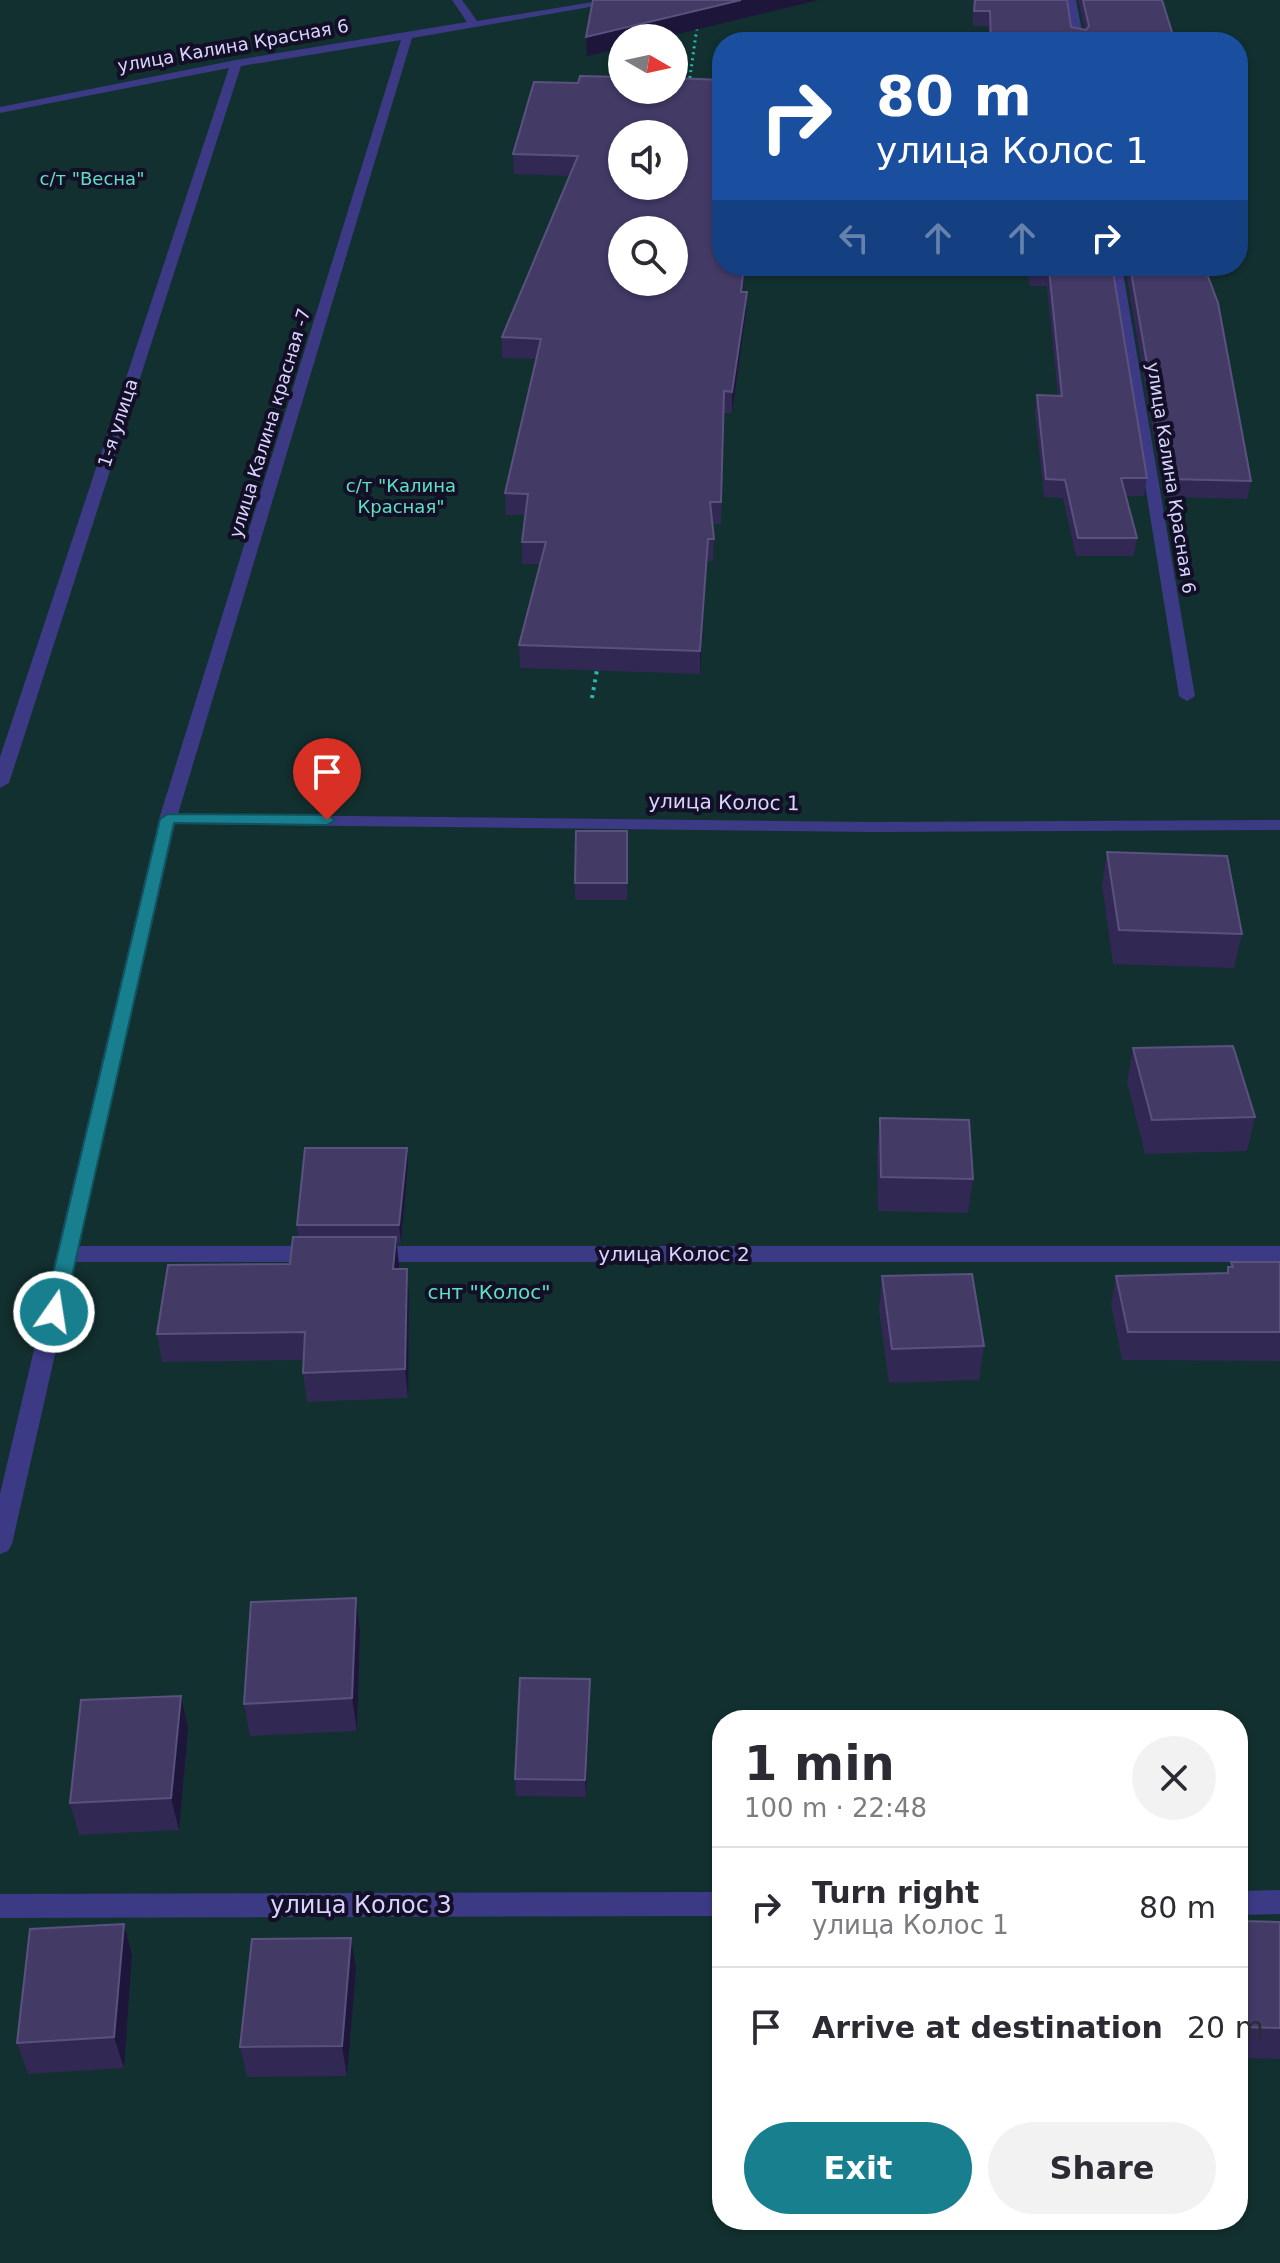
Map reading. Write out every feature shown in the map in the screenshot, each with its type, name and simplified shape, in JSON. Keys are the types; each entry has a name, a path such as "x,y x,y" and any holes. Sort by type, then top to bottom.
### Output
{"street":[{"path":"457,0 473,23"},
{"name":"улица Калина Красная 6","path":"0,110 236,63 625,0"},
{"path":"1071,0 1076,32"},
{"name":"улица Калина красная -7","path":"168,819 407,37"},
{"name":"1-я улица","path":"0,783 236,63"},
{"name":"улица Калина Красная 6","path":"1118,276 1187,696"},
{"path":"0,1544 168,819"},
{"name":"улица Колос 1","path":"168,819 872,827 1280,825"},
{"name":"улица Колос 2","path":"68,1254 1280,1254"},
{"path":"1248,1903 1280,1902"},
{"name":"улица Колос 3","path":"0,1906 712,1904"}],"path":[{"path":"688,89 697,29 695,17"},
{"path":"592,698 599,652"}],"green space":[{"name":"снт \"Колос\"","path":"0,0 1280,0 1280,2263 0,2263"}],"building":[{"path":"593,0 741,0 640,24 608,24 608,32 586,37"},
{"path":"975,0 1067,0 1071,27 1086,30 1089,26 1083,0 1162,0 1172,32 991,32 990,11 974,11"},
{"path":"580,76 608,77 608,104 688,104 688,79 712,80 712,276 743,276 741,292 747,292 732,392 724,391 721,502 710,502 714,539 708,539 700,651 519,645 546,542 522,542 528,494 505,493 541,339 502,337 578,156 513,154 534,82 578,83"},
{"path":"1050,276 1114,276 1147,478 1121,478 1137,538 1078,538 1065,480 1046,479 1037,395 1062,396"},
{"path":"1132,276 1208,276 1218,303 1251,481 1167,479"},
{"path":"576,831 627,831 627,883 575,883"},
{"path":"1107,852 1227,856 1242,934 1119,930"},
{"path":"1233,1046 1255,1117 1152,1120 1133,1048"},
{"path":"880,1118 969,1120 973,1179 881,1177"},
{"path":"305,1148 407,1148 399,1225 297,1225"},
{"path":"293,1237 396,1237 393,1269 407,1269 405,1369 303,1373 305,1332 157,1334 168,1265 290,1264"},
{"path":"1231,1262 1280,1262 1280,1332 1128,1332 1116,1276 1228,1273 1228,1267 1233,1267"},
{"path":"972,1274 984,1346 892,1349 882,1276"},
{"path":"356,1598 352,1698 244,1704 251,1602"},
{"path":"520,1678 590,1679 585,1780 515,1779"},
{"path":"181,1696 171,1798 70,1803 81,1700"},
{"path":"1248,1921 1280,1922 1280,2028 1248,2027"},
{"path":"124,1924 114,2037 17,2043 30,1929"},
{"path":"351,1938 342,2046 240,2047 252,1939"}],"route":[{"path":"54,1312 168,819 327,820"}],"park label":[{"name":"с/т \"Весна\"","path":"92,179"},
{"name":"с/т \"Калина Красная\"","path":"401,496"}]}
